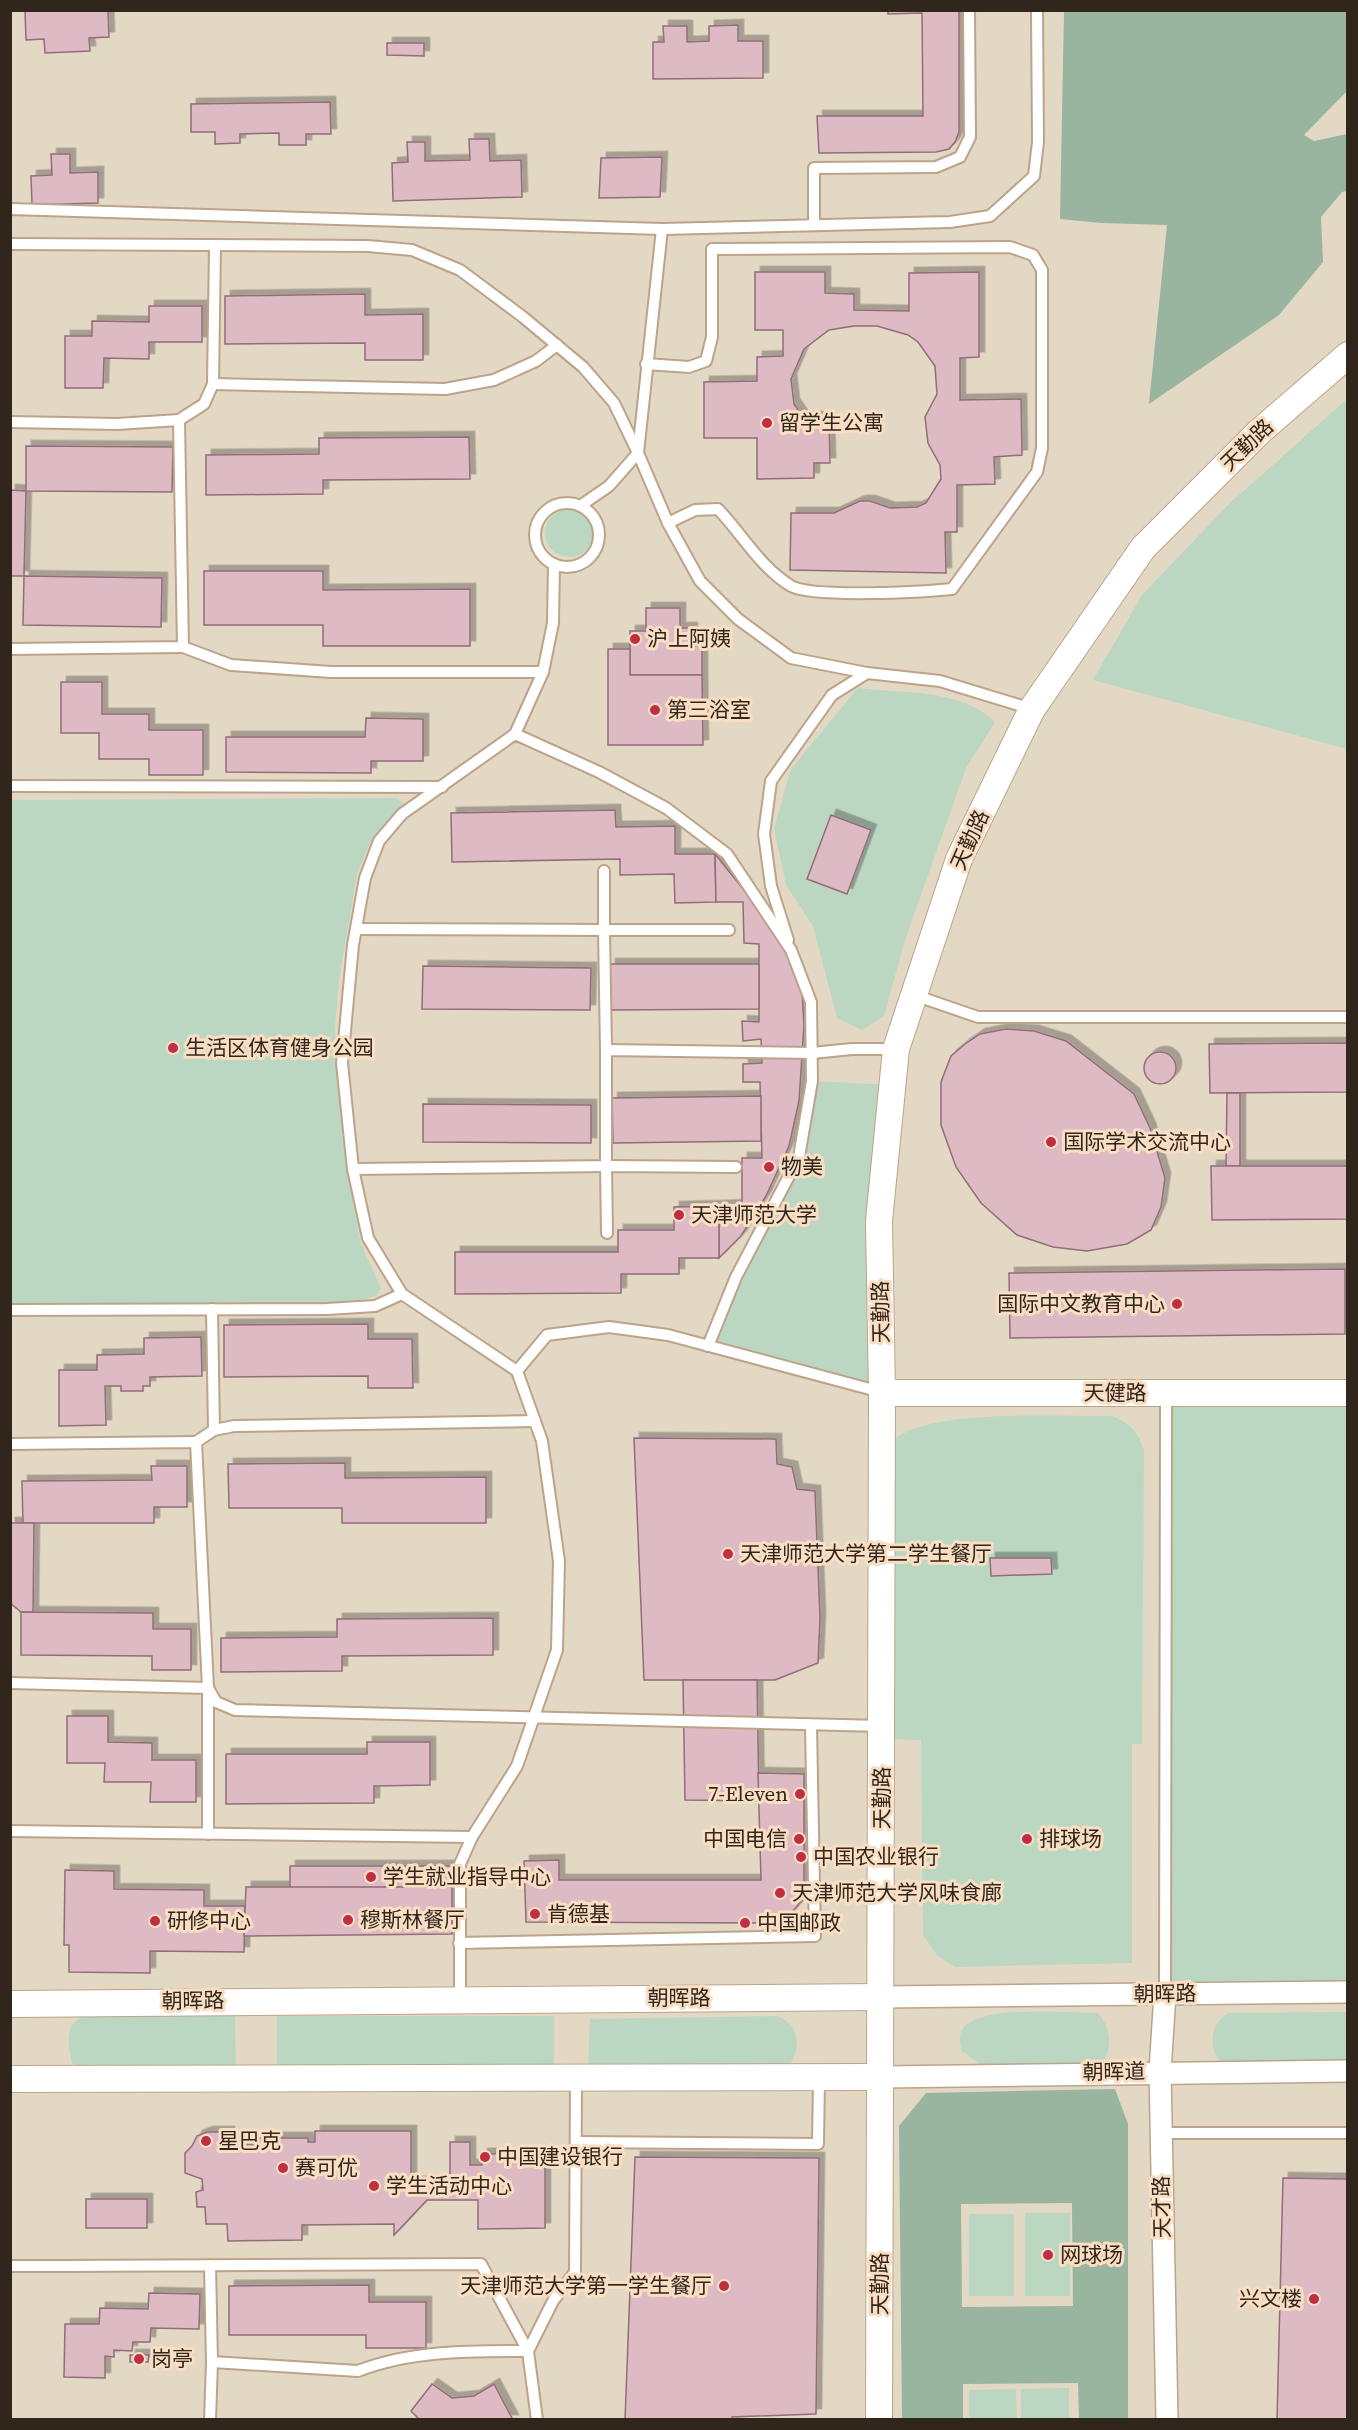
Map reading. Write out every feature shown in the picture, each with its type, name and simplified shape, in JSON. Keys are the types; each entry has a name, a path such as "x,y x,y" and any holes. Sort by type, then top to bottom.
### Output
{"street":[{"name":"天勤路","path":"879,2420 882,2077 882,1393 879,1221 896,1050 960,859 1032,709 1143,548 1259,432 1347,355"},
{"name":"天健路","path":"882,1393 1347,1393"},
{"name":"朝晖路","path":"10,2004 460,1998 882,1998 1347,1992"},
{"name":"天才路","path":"1165,1994 1160,2072 1167,2420"},
{"name":"朝晖道","path":"882,2077 1347,2070"},
{"path":"10,2079 882,2077"}],"lane":[{"path":"814,225 814,168 936,167 960,157 970,137 969,10"},
{"path":"10,208 662,229 950,222 990,216 1034,176 1038,142 1037,10"},
{"path":"580,506 609,486 638,453 662,229"},
{"path":"10,244 368,246 412,250 460,270 583,367 614,403 668,523 700,581 738,620 791,658 867,674 940,681 1032,709"},
{"path":"10,422 117,424 179,420 204,404 213,384 215,246"},
{"path":"646,364 689,367 706,361 712,337 712,249 1010,247 1033,255 1042,270 1042,448 1037,472 952,589 919,592 838,592 792,587 752,551 718,509 695,510 668,523"},
{"path":"213,384 445,389 494,380 536,361 557,345"},
{"path":"179,420 183,647"},
{"path":"562,504 580,506 594,518 597,526 599,535 594,552 580,564 572,566 554,564 540,552 535,535 536,526 540,518 554,506 562,504"},
{"path":"460,1998 460,1864 472,1838 517,1766 557,1650 559,1562 542,1441 517,1371 402,1294 368,1238 353,1169 342,1063 356,929 364,878 379,841 402,814 442,788 514,734 543,672 553,623 554,564"},
{"path":"10,649 183,647 231,665 331,672 543,672"},
{"path":"708,1346 736,1277 799,1157 812,1081 811,1002 791,950 771,886 764,834 771,781 832,695 867,674"},
{"path":"514,734 600,772 666,808 727,855 791,950"},
{"path":"10,786 442,788"},
{"path":"604,871 607,1233"},
{"path":"356,929 729,930"},
{"path":"914,995 978,1017 1347,1017"},
{"path":"606,1050 812,1053 852,1048 896,1050"},
{"path":"353,1169 736,1167"},
{"path":"10,1310 375,1306 402,1294"},
{"path":"212,1309 214,1430"},
{"path":"517,1371 547,1335 609,1327 668,1335 882,1393"},
{"path":"1165,1994 1166,1393"},
{"path":"10,1444 196,1442 214,1430 234,1426 535,1421"},
{"path":"196,1442 208,1689 208,1834"},
{"path":"10,1683 208,1689"},
{"path":"208,1689 216,1702 235,1710 882,1726"},
{"path":"459,1942 815,1936 811,1726"},
{"path":"10,1831 472,1838"},
{"path":"528,2351 553,2301 576,2272 576,2076"},
{"path":"576,2142 818,2144 819,2076"},
{"path":"1161,2133 1347,2133"},
{"path":"10,2266 481,2264 528,2351 537,2420"},
{"path":"210,2265 212,2362 210,2420"},
{"path":"212,2362 358,2371 372,2366 456,2350 528,2351"}],"shaded area":[{"name":"天津师范大学","path":"11,11 1347,11 1347,2419 11,2419"}],"green space":[{"path":"1064,11 1347,11 1347,91 1304,135 1314,141 1347,134 1347,191 1342,192 1321,217 1323,262 1279,315 1149,404 1167,225 1060,219"},
{"path":"1347,399 1347,749 1093,680 1142,595 1229,504"},
{"path":"569,509 586,516 593,533 586,550 569,557 552,550 545,533 552,516"},
{"path":"858,688 912,692 949,698 966,703 995,722 966,768 905,940 884,1016 862,1030 837,1018 813,926 786,885 774,828 791,769"},
{"name":"生活区体育健身公园","path":"395,798 404,803 370,843 357,874 339,980 335,1028 342,1135 361,1244 381,1288 376,1296 354,1302 11,1304 11,800"},
{"path":"812,1081 893,1085 882,1393 708,1346 799,1157"},
{"path":"1166,1393 1347,1393 1347,1992 1165,1994"},
{"path":"1112,1416 1133,1429 1144,1450 1142,1744 1132,1744 1132,1963 955,1967 937,1955 923,1935 921,1740 892,1739 895,1439 913,1429 937,1422 966,1418"},
{"path":"1347,2012 1347,2066 1222,2063 1214,2051 1214,2029 1229,2013"},
{"path":"1007,2013 1098,2013 1103,2019 1109,2042 1106,2056 1097,2068 988,2070 961,2050 962,2030 974,2020"},
{"path":"83,2016 235,2016 236,2073 83,2071 72,2063 69,2036 73,2025"},
{"path":"277,2016 554,2016 554,2069 277,2070"},
{"path":"777,2016 790,2024 796,2037 796,2052 789,2066 588,2069 590,2019"},
{"path":"1115,2089 1128,2124 1128,2419 1079,2419 1078,2383 963,2384 963,2419 902,2419 899,2126 926,2093","holes":["1072,2203 1073,2306 962,2307 961,2204"]},
{"name":"网球场","path":"1025,2213 1070,2213 1070,2296 1025,2296"},
{"name":"网球场","path":"969,2214 1014,2214 1014,2296 969,2296"},
{"path":"1069,2388 1069,2419 1021,2419 1021,2389"},
{"path":"1016,2389 1017,2419 969,2419 969,2390"}],"building":[{"path":"108,10 109,37 89,38 90,51 45,53 44,39 26,40 25,11"},
{"path":"888,10 959,10 959,132 955,142 949,149 936,152 819,153 817,116 923,116 922,13 888,14"},
{"path":"738,25 738,41 763,41 763,78 653,79 653,42 664,42 663,26 687,26 687,42 709,41 709,26"},
{"path":"387,43 424,43 424,56 387,55"},
{"path":"330,102 331,134 306,134 306,145 279,145 279,133 240,134 240,143 215,144 215,132 191,132 191,104"},
{"path":"469,139 489,139 490,161 521,160 522,197 393,201 392,163 408,162 407,142 425,142 425,161 470,160"},
{"path":"51,154 70,154 70,173 98,172 98,203 32,205 31,176 52,175"},
{"path":"662,157 660,197 599,198 601,158"},
{"name":"留学生公寓","path":"755,272 825,272 825,293 854,294 854,310 909,311 909,273 979,272 979,357 960,358 960,400 1021,399 1022,455 994,457 995,484 957,485 957,532 945,532 946,573 790,570 791,513 834,513 860,501 870,501 890,508 917,507 926,503 941,479 940,465 928,443 925,417 937,394 935,366 918,342 908,335 877,326 854,326 829,330 804,349 791,379 794,404 803,417 829,417 830,463 814,463 814,478 757,479 757,438 704,438 704,382 757,381 757,357 783,356 783,330 755,330"},
{"path":"365,294 365,315 423,314 423,360 365,360 365,343 225,344 225,296"},
{"path":"149,306 202,306 202,342 149,342 149,359 104,358 103,388 65,388 65,336 92,336 92,321 149,322"},
{"path":"469,437 470,479 323,480 323,494 206,495 206,455 319,454 319,438"},
{"path":"26,446 173,447 172,492 26,491"},
{"path":"10,490 26,491 24,576 10,576"},
{"path":"204,571 323,571 323,590 470,589 470,646 323,646 323,625 204,625"},
{"path":"24,576 162,578 161,627 23,625"},
{"path":"646,608 680,608 680,628 692,628 692,646 702,646 702,675 630,675 630,631 646,631"},
{"name":"第三浴室","path":"608,649 630,649 630,675 702,675 703,745 608,745"},
{"path":"61,682 102,682 102,714 149,714 149,730 203,730 203,775 149,775 149,759 99,759 99,733 61,733"},
{"path":"366,718 423,719 423,761 371,761 371,773 226,772 226,737 365,737"},
{"path":"615,810 616,827 675,826 675,854 715,854 716,902 675,903 674,874 620,875 620,859 452,862 451,813"},
{"path":"831,815 871,830 847,894 807,879"},
{"path":"715,854 752,900 787,953 802,991 804,1025 799,1101 789,1146 766,1196 741,1236 719,1258 719,1206 742,1205 742,1158 762,1158 760,1082 743,1082 743,1064 762,1063 761,1039 743,1041 742,1021 759,1022 759,944 744,943 743,902 716,902"},
{"path":"610,964 759,964 759,1009 610,1010"},
{"path":"423,966 591,968 590,1010 422,1009"},
{"name":"国际学术交流中心","path":"1006,1029 1034,1031 1066,1041 1134,1094 1150,1128 1165,1178 1161,1207 1151,1230 1127,1244 1087,1251 1053,1247 1017,1235 981,1203 956,1167 941,1125 941,1082 951,1056 965,1044 980,1034"},
{"path":"1348,1043 1348,1092 1210,1093 1209,1044"},
{"path":"1160,1052 1171,1057 1176,1068 1171,1079 1160,1084 1149,1079 1144,1068 1149,1057"},
{"path":"1227,1093 1240,1093 1240,1166 1226,1166"},
{"path":"761,1096 761,1141 613,1143 612,1098"},
{"path":"423,1104 591,1105 591,1143 423,1142"},
{"path":"1211,1166 1348,1166 1348,1219 1212,1220"},
{"path":"719,1206 719,1258 679,1258 679,1274 621,1274 621,1293 455,1294 455,1252 618,1252 618,1230 674,1230 674,1207"},
{"name":"国际中文教育中心","path":"1345,1269 1345,1334 1010,1338 1009,1273"},
{"path":"368,1324 368,1339 412,1339 413,1388 368,1388 368,1376 224,1377 224,1325"},
{"path":"201,1337 202,1376 150,1377 150,1386 143,1386 143,1391 121,1391 121,1386 105,1386 106,1425 59,1426 59,1370 97,1370 97,1355 144,1354 144,1338"},
{"name":"天津师范大学第二学生餐厅","path":"634,1438 776,1439 777,1464 792,1467 797,1489 815,1491 820,1618 818,1663 775,1680 644,1680"},
{"path":"345,1463 345,1478 486,1477 486,1523 342,1523 342,1508 229,1508 228,1464"},
{"path":"151,1466 187,1466 187,1507 154,1507 154,1523 23,1523 22,1481 152,1480"},
{"path":"10,1523 34,1523 33,1612 21,1612 10,1603"},
{"path":"990,1558 1051,1558 1052,1574 991,1576"},
{"path":"21,1612 153,1613 153,1629 191,1629 191,1670 152,1670 152,1656 21,1655"},
{"path":"493,1618 493,1655 342,1656 342,1671 221,1672 221,1638 337,1637 337,1619"},
{"path":"683,1680 757,1680 759,1801 685,1800"},
{"path":"67,1716 108,1716 108,1742 152,1743 152,1760 196,1760 196,1802 150,1802 151,1782 104,1782 105,1763 67,1763"},
{"path":"367,1742 430,1742 430,1785 374,1786 374,1803 226,1804 226,1754 367,1754"},
{"path":"758,1773 804,1774 804,1898 783,1923 526,1922 524,1861 559,1860 559,1880 761,1880"},
{"name":"学生就业指导中心","path":"290,1866 452,1866 452,1887 290,1888"},
{"name":"研修中心","path":"65,1870 114,1871 114,1889 204,1890 204,1906 245,1906 244,1952 150,1951 150,1973 69,1972 69,1945 64,1945"},
{"name":"穆斯林餐厅","path":"246,1887 452,1887 452,1934 244,1936"},
{"name":"学生活动中心","path":"315,2131 411,2131 411,2182 450,2182 450,2142 470,2142 470,2165 482,2165 482,2154 545,2153 545,2228 478,2229 478,2200 427,2200 394,2235 394,2224 302,2225 302,2240 228,2241 227,2224 206,2224 205,2207 197,2207 196,2192 203,2190 202,2179 185,2173 185,2153 197,2136 207,2132 229,2132 229,2145 259,2145 259,2138 308,2138 308,2142 315,2142"},
{"name":"天津师范大学第一学生餐厅","path":"635,2157 819,2158 816,2414 732,2417 732,2420 625,2420"},
{"name":"兴文楼","path":"1283,2178 1348,2179 1348,2420 1277,2420"},
{"path":"86,2199 147,2199 147,2228 86,2228"},
{"path":"369,2285 369,2302 426,2302 426,2348 366,2348 366,2335 229,2335 229,2286"},
{"path":"149,2293 200,2294 199,2329 151,2328 150,2342 133,2342 132,2351 114,2350 114,2357 105,2356 105,2378 64,2377 65,2324 99,2324 100,2308 148,2309"},
{"name":"岗亭","path":"130,2355 149,2355 148,2362 130,2362"},
{"path":"432,2384 452,2398 474,2396 494,2384 513,2420 420,2420 411,2411"}],"place":[{"name":"留学生公寓","path":"767,423"},
{"name":"沪上阿姨","path":"635,639"},
{"name":"第三浴室","path":"655,710"},
{"name":"生活区体育健身公园","path":"173,1048"},
{"name":"国际学术交流中心","path":"1051,1142"},
{"name":"物美","path":"769,1167"},
{"name":"天津师范大学","path":"679,1215"},
{"name":"国际中文教育中心","path":"1177,1304"},
{"name":"天津师范大学第二学生餐厅","path":"728,1554"},
{"name":"7-Eleven","path":"800,1794"},
{"name":"中国电信","path":"799,1839"},
{"name":"排球场","path":"1027,1839"},
{"name":"中国农业银行","path":"801,1857"},
{"name":"学生就业指导中心","path":"371,1877"},
{"name":"天津师范大学风味食廊","path":"780,1893"},
{"name":"肯德基","path":"535,1914"},
{"name":"穆斯林餐厅","path":"348,1920"},
{"name":"研修中心","path":"155,1921"},
{"name":"中国邮政","path":"745,1923"},
{"name":"星巴克","path":"206,2141"},
{"name":"中国建设银行","path":"485,2157"},
{"name":"赛可优","path":"283,2168"},
{"name":"学生活动中心","path":"374,2186"},
{"name":"网球场","path":"1048,2255"},
{"name":"天津师范大学第一学生餐厅","path":"724,2286"},
{"name":"兴文楼","path":"1314,2299"},
{"name":"岗亭","path":"139,2359"}]}
